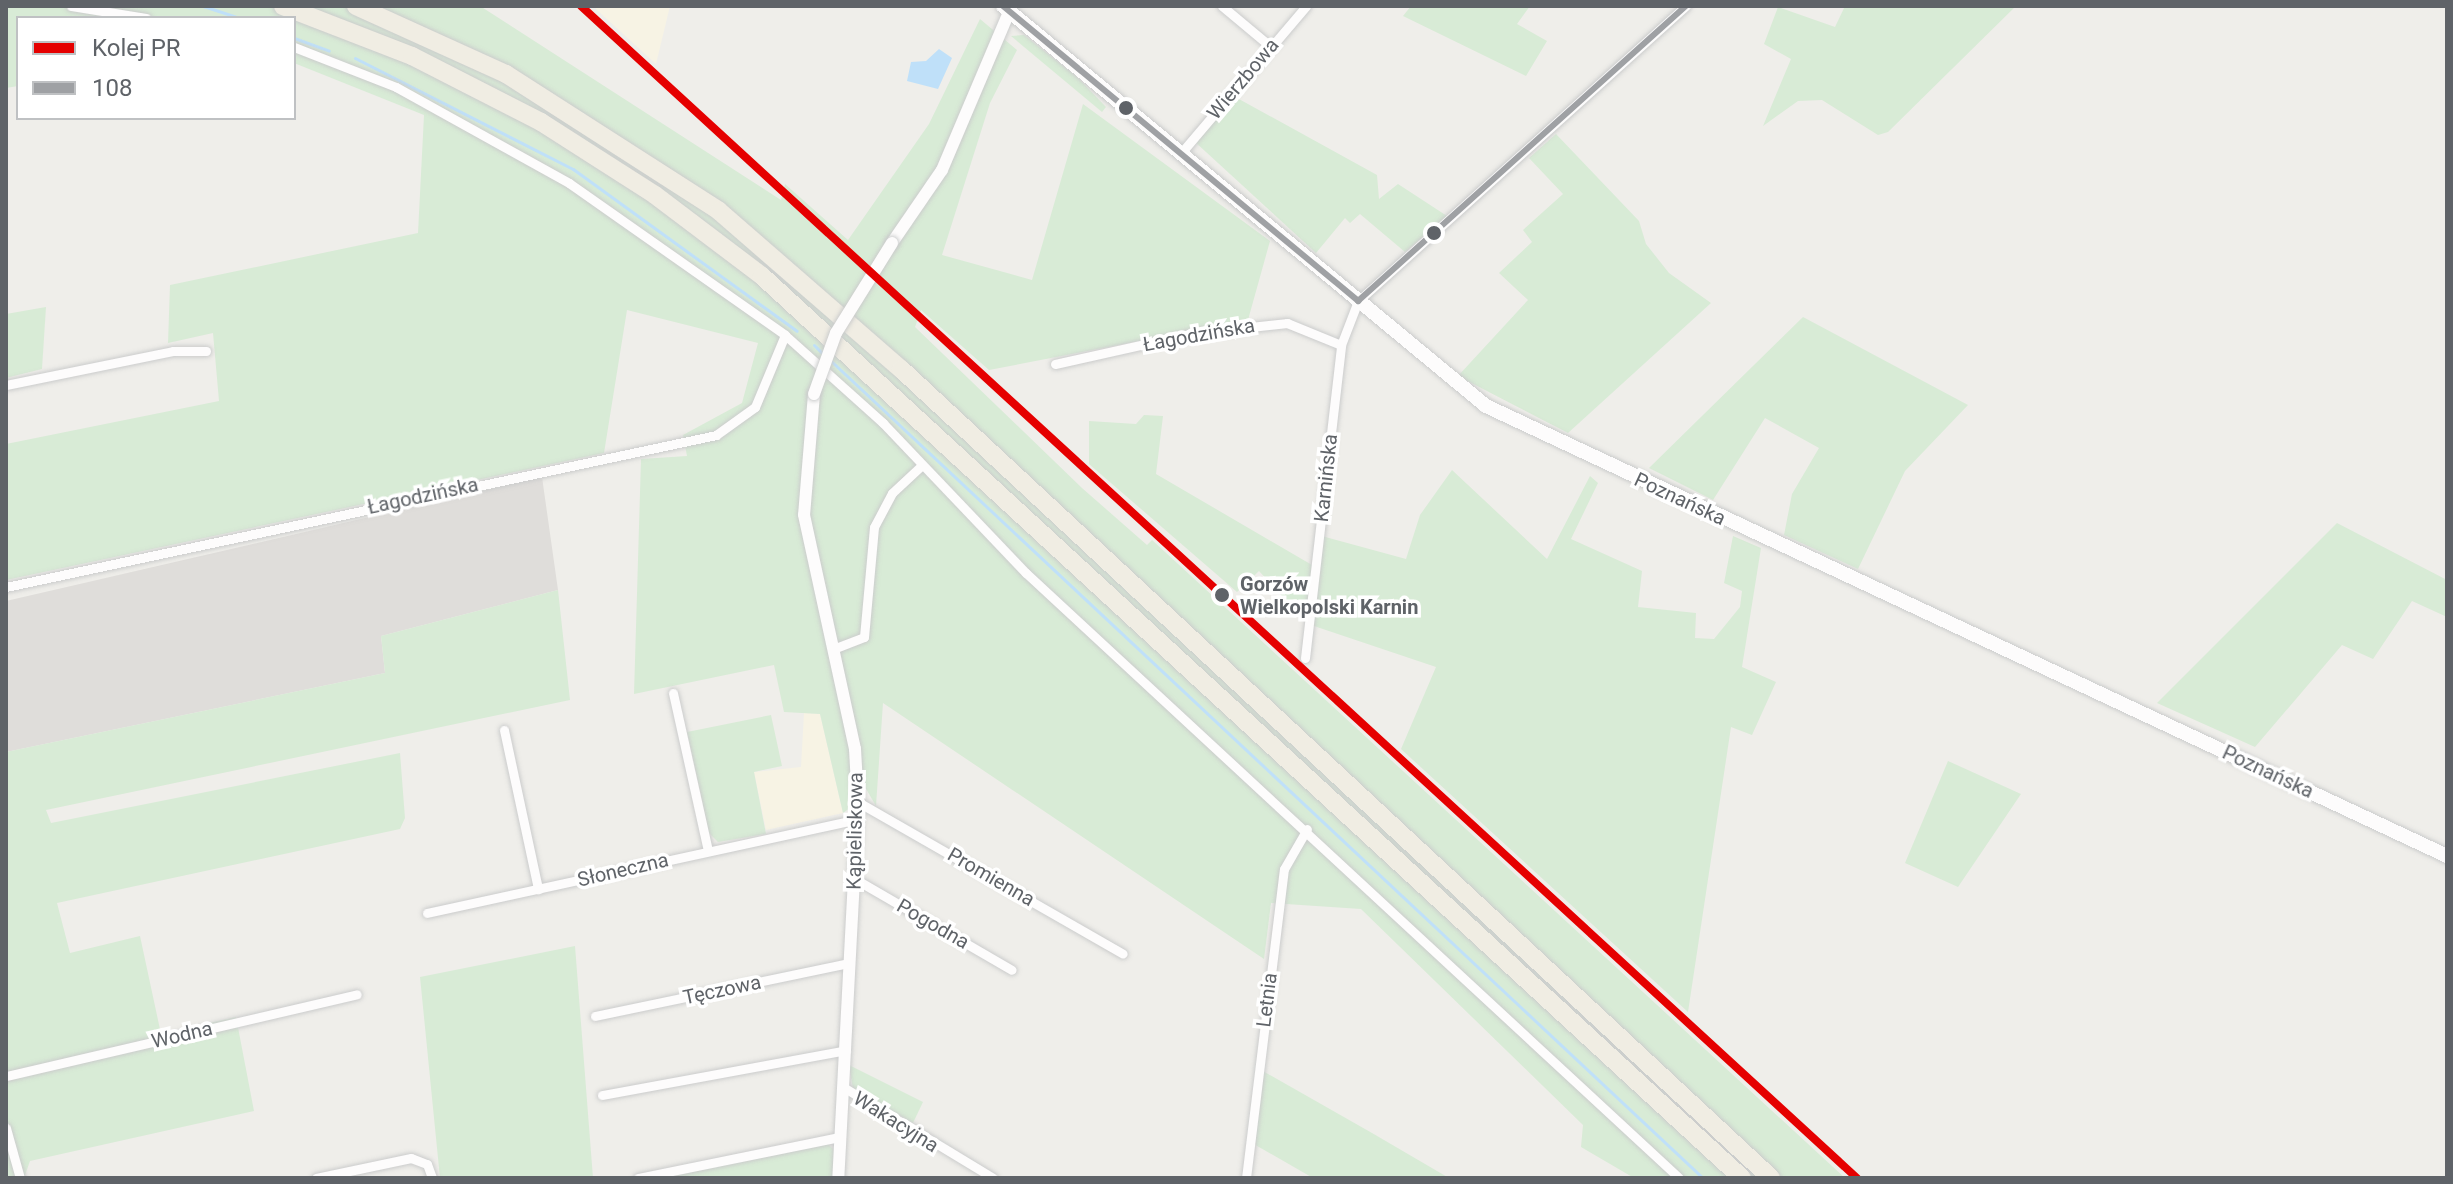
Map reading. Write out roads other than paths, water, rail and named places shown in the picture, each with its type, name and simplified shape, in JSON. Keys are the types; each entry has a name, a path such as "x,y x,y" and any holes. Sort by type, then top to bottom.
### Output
{"highway":[{"path":"283,6 412,56 541,122 750,267 924,419 1742,1178"},
{"path":"356,6 542,94 719,211 901,369 1771,1178"}],"main road":[{"name":"Poznańska","path":"1006,9 1486,406 2446,856"}],"street":[{"path":"71,6 134,16"},
{"path":"1222,6 1270,46"},
{"name":"Wierzbowa","path":"1181,153 1306,6"},
{"path":"1358,301 1686,6"},
{"name":"Kąpieliskowa","path":"838,1178 858,802 833,649 804,515 804,447 814,394 836,333 942,170 1006,9"},
{"path":"296,48 396,87 569,183 785,335 1026,573 1307,829 1679,1178"},
{"name":"Karnińska","path":"1305,658 1341,345 1358,301"},
{"name":"Łagodzińska","path":"1055,364 1194,333 1287,323 1341,345"},
{"name":"Łagodzińska","path":"6,587 716,435 755,407 785,335"},
{"path":"6,385 173,351 206,351"},
{"path":"833,649 864,637 874,527 892,493 921,466"},
{"path":"673,693 708,851"},
{"path":"504,730 538,889"},
{"name":"Promienna","path":"858,802 1123,954"},
{"name":"Słoneczna","path":"427,913 857,819"},
{"name":"Letnia","path":"1246,1178 1284,869 1307,829"},
{"name":"Pogodna","path":"855,879 1012,970"},
{"name":"Tęczowa","path":"595,1016 849,963"},
{"name":"Wodna","path":"6,1076 357,994"},
{"path":"602,1095 846,1050"},
{"name":"Wakacyjna","path":"843,1087 993,1178"},
{"path":"6,1128 20,1178"},
{"path":"638,1178 840,1137"},
{"path":"316,1178 402,1159 420,1160 432,1178"}],"water":[{"path":"939,49 952,58 938,89 907,81 911,62 926,61"}],"waterway":[{"path":"203,6 235,16"},
{"path":"296,39 329,51"},
{"path":"355,58 573,169 797,331"},
{"path":"814,345 824,355"},
{"path":"830,360 1703,1178"}],"rail line":[{"name":"PR","path":"581,6 1857,1178"}],"place":[{"name":"Gorzów Wielkopolski Karnin","path":"1222,595"}]}
